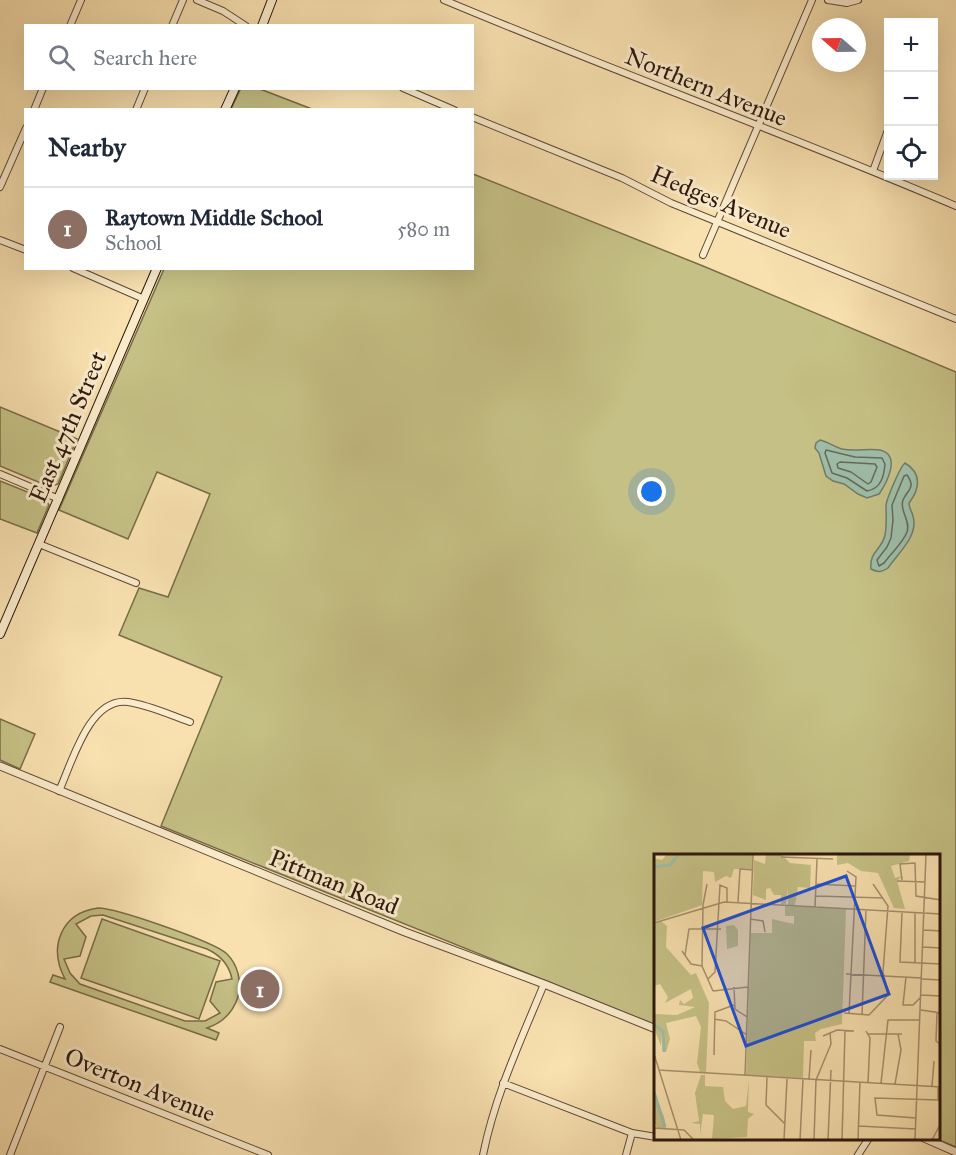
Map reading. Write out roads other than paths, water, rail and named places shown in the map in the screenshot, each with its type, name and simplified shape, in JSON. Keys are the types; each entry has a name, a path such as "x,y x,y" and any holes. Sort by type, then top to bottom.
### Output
{"main road":[{"path":"263,24 273,0"},
{"path":"226,108 233,90"},
{"name":"East 47th Street","path":"0,634 156,270"}],"street":[{"path":"71,24 81,0"},
{"path":"173,24 183,0"},
{"path":"197,0 223,10 243,24"},
{"name":"Northern Avenue","path":"444,0 956,206"},
{"path":"703,255 812,0"},
{"path":"828,0 847,3 858,0"},
{"path":"35,108 42,90"},
{"path":"137,108 144,90"},
{"path":"408,90 449,108"},
{"name":"Hedges Avenue","path":"474,118 622,178 671,203 956,319"},
{"path":"0,187 24,133"},
{"path":"873,171 884,141"},
{"path":"0,240 24,249"},
{"path":"78,270 144,299"},
{"path":"0,474 59,499"},
{"path":"39,544 136,583"},
{"path":"59,791 90,721 108,705 125,702 145,706 190,722"},
{"name":"Pittman Road","path":"0,766 405,932 654,1028"},
{"path":"483,1155 489,1124 503,1083 544,984"},
{"path":"10,1155 60,1027"},
{"name":"Overton Avenue","path":"0,1049 268,1155"},
{"path":"503,1083 632,1133 654,1137"},
{"path":"626,1155 632,1133"},
{"path":"858,1155 868,1140"},
{"path":"929,1140 956,1152"}],"water":[{"path":"820,440 842,449 880,450 887,453 891,463 890,470 879,494 867,498 826,476 819,453 815,448 816,443"},
{"path":"905,463 911,467 918,482 909,503 913,516 913,530 906,544 888,568 876,571 871,569 872,558 885,535 886,506"}],"place":[{"name":"Raytown Middle School","path":"260,989"}]}
